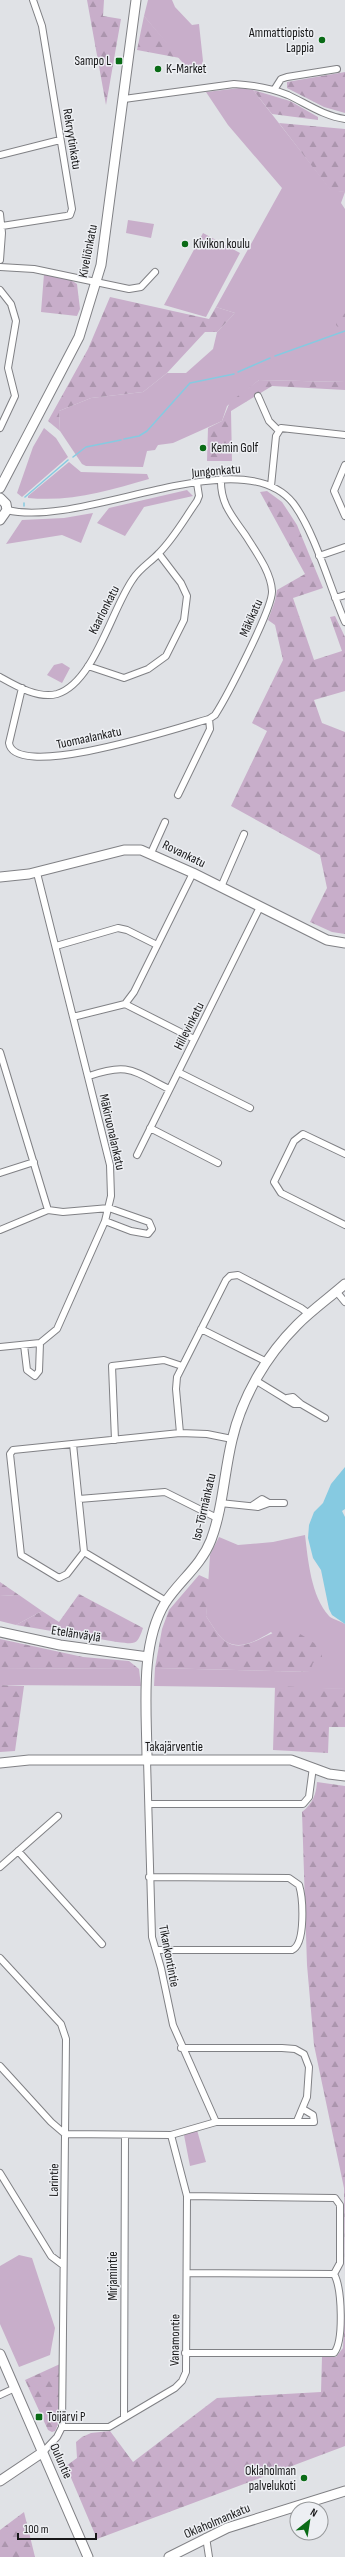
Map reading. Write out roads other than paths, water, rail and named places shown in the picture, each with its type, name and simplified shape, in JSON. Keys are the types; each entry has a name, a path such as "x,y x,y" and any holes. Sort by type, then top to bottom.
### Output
{"street":[{"name":"Rekryytinkatu","path":"2,226 66,216 71,213 42,26 33,0"},
{"name":"Kiveliönkatu","path":"0,488 74,348 96,281 105,242 136,0"},
{"path":"274,90 278,83 287,77 337,69"},
{"path":"124,99 234,84 274,90 326,114 345,119"},
{"path":"0,155 60,140"},
{"path":"0,214 2,226 0,260"},
{"path":"0,267 34,269 135,289 145,284 155,272"},
{"path":"0,290 10,304 16,321 8,368 15,396 0,428"},
{"path":"258,396 269,421 278,430"},
{"path":"278,430 287,427 345,435"},
{"path":"270,486 278,430"},
{"path":"345,466 334,491 345,516"},
{"name":"Jungonkatu","path":"7,510 24,512 68,510 197,483 221,480 246,479 270,486 283,493 296,508 319,556 345,622"},
{"name":"Mäkikatu","path":"209,719 218,709 256,634 271,601 272,592 271,583 260,559 221,498 221,480"},
{"name":"Kaarlonkatu","path":"0,677 22,688 39,694 58,694 75,683 88,666 131,582 143,567 159,554 196,501 199,496 197,483"},
{"path":"0,498 7,510 0,520"},
{"path":"319,556 345,548"},
{"path":"88,666 124,678 148,669 166,656 184,620 187,596 181,583 159,554"},
{"path":"335,598 345,595"},
{"name":"Tuomaalankatu","path":"22,688 9,743 12,750 20,754 57,756 76,754 209,719"},
{"path":"178,795 210,729 209,719"},
{"path":"151,853 166,822"},
{"path":"220,887 244,834"},
{"name":"Rovankatu","path":"0,877 37,872 124,850 151,853 327,940 345,943"},
{"name":"Mäkiruonalankatu","path":"37,872 110,1165 112,1185 109,1208 105,1221 57,1329 40,1343"},
{"path":"73,1018 125,1004 129,1001 193,873"},
{"name":"Hillevinkatu","path":"137,1155 260,907"},
{"path":"56,946 118,928 127,930 157,945"},
{"path":"125,1004 194,1039"},
{"path":"0,1052 48,1210"},
{"path":"88,1076 113,1068 126,1068 169,1090"},
{"path":"178,1072 250,1108"},
{"path":"150,1128 218,1163"},
{"path":"345,1154 306,1135 301,1135 294,1141 274,1184 281,1193 345,1225"},
{"path":"0,1173 34,1162"},
{"path":"0,1230 48,1210 63,1212 109,1208 149,1222 152,1229 148,1234 142,1234 105,1221"},
{"path":"180,1433 176,1389 182,1366 226,1280 234,1275 301,1308 309,1314"},
{"name":"Iso-Törmänkatu","path":"147,1760 148,1657 152,1632 166,1601 203,1557 217,1518 232,1439 255,1380 281,1342 309,1314 345,1284"},
{"path":"336,1291 345,1302"},
{"path":"201,1329 267,1362"},
{"path":"0,1347 40,1343 40,1371 36,1376 28,1370 24,1345"},
{"path":"115,1440 112,1366 164,1360 182,1366"},
{"path":"255,1380 294,1404 300,1404 325,1418"},
{"path":"73,1444 84,1552 65,1576 59,1578 21,1555 15,1514 12,1451 16,1448 73,1444 180,1433 207,1434 232,1439"},
{"path":"79,1498 168,1492 217,1518"},
{"path":"220,1503 263,1507 269,1503 284,1503"},
{"path":"84,1552 166,1601"},
{"name":"Etelänväylä","path":"0,1632 60,1645 148,1657"},
{"name":"Takajärventie","path":"0,1763 33,1760 291,1760 329,1774 345,1776"},
{"name":"Tikankontintie","path":"147,1760 149,1877 152,1937 169,2014 181,2048 216,2122"},
{"path":"148,1804 303,1804 309,1797 313,1767"},
{"path":"0,1867 58,1816"},
{"path":"18,1851 102,1944"},
{"path":"149,1877 294,1880 300,1888 302,1918 300,1937 295,1949 282,1951 211,1948 156,1950"},
{"name":"Larintie","path":"0,1958 64,2030 66,2134 63,2265 62,2427"},
{"path":"181,2048 282,2048 300,2051 307,2057 309,2068 307,2097 297,2122"},
{"path":"0,2066 51,2122 66,2134 171,2135 216,2122 314,2122 313,2115 303,2109"},
{"name":"Mirjamintie","path":"124,2418 125,2135"},
{"name":"Vanamontie","path":"62,2427 109,2427 180,2384 186,2372 187,2196 171,2135"},
{"path":"0,2174 51,2256 63,2265"},
{"path":"185,2353 334,2353 338,2344 341,2301 334,2274 340,2261 340,2207 336,2199 326,2197 187,2196"},
{"path":"187,2273 334,2274"},
{"name":"Ouluntie","path":"0,2354 88,2557"},
{"path":"0,2395 15,2388"},
{"path":"0,2482 43,2452 57,2437 62,2427"},
{"name":"Oklaholmankatu","path":"169,2557 206,2537 270,2513 345,2491"},
{"path":"206,2537 210,2556"}],"water":[{"path":"345,1467 345,1509 342,1511 345,1517 345,1624 332,1615 329,1609 321,1570 313,1558 308,1538 309,1525 314,1512 323,1503 331,1484"}],"waterway":[{"path":"275,356 345,331"},
{"path":"238,372 270,358"},
{"path":"124,439 139,436 147,431 190,383 234,374"},
{"path":"73,457 86,447 121,440"},
{"path":"25,497 68,460"}],"place":[{"name":"Ammattiopisto Lappia","path":"322,40"},
{"name":"Sampo L","path":"119,61"},
{"name":"K-Market","path":"158,69"},
{"name":"Kivikon koulu","path":"185,244"},
{"name":"Kemin Golf","path":"203,448"},
{"name":"Toijärvi P","path":"39,2417"},
{"name":"Oklaholman palvelukoti","path":"304,2478"}]}
